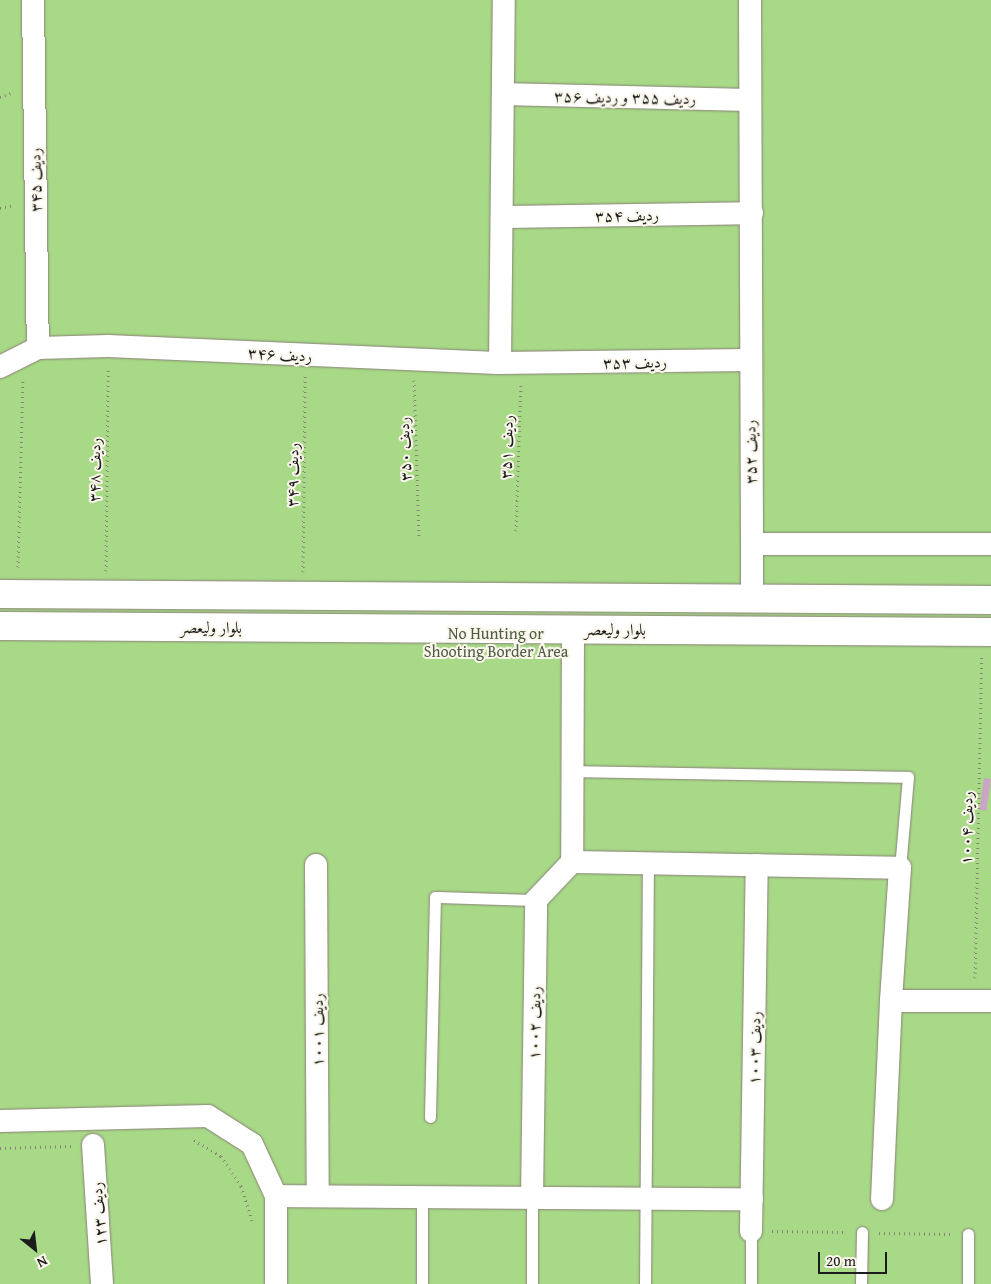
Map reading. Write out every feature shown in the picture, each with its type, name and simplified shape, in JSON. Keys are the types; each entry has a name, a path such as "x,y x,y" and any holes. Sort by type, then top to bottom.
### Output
{"street":[{"path":"504,0 502,217 511,363"},
{"name":"ردیف ۳۵۲","path":"750,0 748,100 752,213 749,360 752,598"},
{"name":"ردیف ۳۴۵","path":"31,351 33,7"},
{"name":"ردیف ۳۵۵ و ردیف ۳۵۶","path":"503,94 748,100"},
{"name":"ردیف ۳۵۴","path":"502,217 752,213"},
{"name":"ردیف ۳۴۶","path":"31,351 108,346 511,363"},
{"path":"0,367 31,351"},
{"name":"ردیف ۳۵۳","path":"511,363 749,360"},
{"path":"752,544 991,544"},
{"name":"بلوار ولیعصر","path":"0,594 991,600"},
{"name":"بلوار ولیعصر","path":"0,626 573,629 986,644"},
{"path":"536,900 572,862 573,629"},
{"path":"572,862 900,868 891,1001 882,1199"},
{"name":"ردیف ۱۰۰۱","path":"316,865 318,1196"},
{"name":"ردیف ۱۰۰۳","path":"751,1231 757,865"},
{"name":"ردیف ۱۰۰۲","path":"532,1198 536,900"},
{"path":"891,1001 983,1001"},
{"path":"0,1121 208,1116 252,1144 276,1196 276,1284"},
{"name":"ردیف ۱۲۳","path":"93,1145 102,1284"},
{"path":"276,1196 752,1199"}],"lane":[{"path":"573,771 908,777 900,868"},
{"path":"644,1284 648,863"},
{"path":"430,1117 435,897 536,900"},
{"path":"422,1197 422,1284"},
{"path":"532,1198 532,1284"},
{"path":"751,1231 751,1284"},
{"path":"861,1284 862,1232"},
{"path":"968,1234 968,1284"}],"path":[{"name":"ردیف ۳۴۸","path":"107,594 108,346"},
{"path":"18,567 31,351"},
{"name":"ردیف ۳۴۹","path":"304,595 306,355"},
{"name":"ردیف ۳۵۰","path":"414,360 419,537"},
{"name":"ردیف ۳۵۱","path":"511,363 516,531"},
{"name":"ردیف ۱۰۰۴","path":"983,1001 986,644"},
{"path":"188,1139 221,1156 241,1186 252,1220 276,1228"},
{"path":"0,1148 93,1145"}],"green space":[{"name":"No Hunting or Shooting Border Area","path":"0,0 991,0 991,1284 0,1284"}],"building":[{"path":"984,778 991,779 986,811 980,810"}]}
